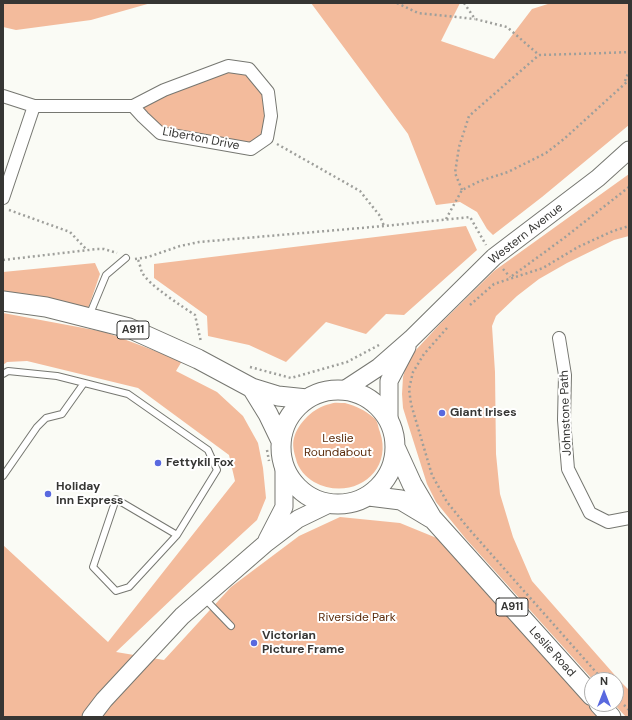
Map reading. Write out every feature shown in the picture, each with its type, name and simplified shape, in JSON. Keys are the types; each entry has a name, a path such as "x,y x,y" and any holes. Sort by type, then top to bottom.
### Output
{"main road":[{"name":"Western Avenue","path":"344,390 379,367 411,339 494,257 598,178 629,150"},
{"name":"A911","path":"3,301 46,307 129,328 198,359 252,388 278,396 307,399"},
{"path":"389,418 390,381 411,339"},
{"name":"A911","path":"252,388 268,414 273,443 281,454 277,466 301,491 314,499 329,504 343,504 356,502 369,496 383,483 386,478 392,467 396,449"},
{"name":"A911","path":"273,443 294,410 307,399 325,391 344,390 362,394 377,404 389,418 394,433 396,449 412,484 432,518"},
{"path":"265,544 284,507 277,466"},
{"name":"A911","path":"369,496 401,500 432,518"},
{"path":"91,717 104,700 182,616 265,544 298,519 329,504"},
{"name":"Leslie Road","path":"432,518 584,687"}],"street":[{"path":"3,96 34,106 133,106 164,90 228,66 249,69 268,92 270,116 267,138"},
{"path":"3,198 34,106"},
{"name":"Liberton Drive","path":"133,106 160,133 251,149 267,138"},
{"name":"Johnstone Path","path":"559,338 565,375 564,420 568,468 590,513 608,522 629,518"}],"lane":[{"path":"89,318 106,275 126,258"},
{"path":"3,374 8,371 57,376 128,394 208,450 217,470 177,535 129,587 116,591 93,567 116,499 177,535"},
{"path":"3,476 37,427 46,418 62,414 84,383"},
{"path":"203,598 231,626"}],"path":[{"path":"397,3 418,14 475,19 507,27 539,55"},
{"path":"464,3 475,19"},
{"path":"462,190 455,173 459,148 469,116 539,55 629,52"},
{"path":"624,83 629,71"},
{"path":"446,219 462,190 480,181 508,172 546,153 564,139 629,80"},
{"path":"267,138 360,191 380,216 384,226"},
{"path":"510,278 629,187"},
{"path":"3,208 70,232 87,250"},
{"path":"3,260 104,249 126,258 138,260 180,246 199,242 470,217 494,257"},
{"path":"466,308 494,284 543,268 578,247 613,231 629,226"},
{"path":"138,260 142,272 149,281 195,315 202,344"},
{"path":"451,323 424,354 413,372 409,389 411,404 432,475 447,502 465,524 595,672"},
{"path":"249,366 291,378 347,362 384,342"},
{"path":"273,443 277,466"}],"green space":[{"path":"3,3 151,3 91,20 16,30 3,27"},
{"path":"311,3 460,3 441,41 494,59 532,9 551,3 629,3 629,125 542,197 493,235 487,229 477,212 460,202 436,205 408,134"},
{"path":"228,66 249,69 268,92 267,138 251,149 160,133 133,106"},
{"path":"629,174 629,236 614,240 567,263 539,279 517,296 496,316 492,326 495,372 496,454 500,494 513,537 532,581 612,672 586,672 466,539 436,502 427,484 403,408 403,377 407,363 414,352 494,271"},
{"path":"466,226 477,250 404,315 386,314 366,334 326,322 286,362 249,345 208,336 207,316 154,278 154,264"},
{"path":"95,263 100,274 88,309 3,294 3,272"},
{"name":"Riverside Park","path":"3,313 105,332 182,361 176,371 217,392 243,416 258,443 263,468 266,498 257,520 116,652 164,660 231,587 299,536 340,517 400,523 444,541 584,695 584,712 599,712 604,717 3,717 3,545 108,642 235,481 229,455 138,388 27,361 7,362 3,365"},
{"name":"Leslie Roundabout","path":"332,403 345,403 357,407 375,419 380,432 383,447 381,460 375,472 366,480 354,486 341,489 328,487 314,482 305,475 297,463 293,440 303,421 318,408"},
{"path":"624,685 629,690 629,717 626,717 621,712 624,712"}],"place":[{"name":"Giant Irises","path":"442,413"},
{"name":"Fettykil Fox","path":"158,463"},
{"name":"Holiday Inn Express","path":"48,494"},
{"name":"Victorian Picture Frame","path":"254,643"}]}
